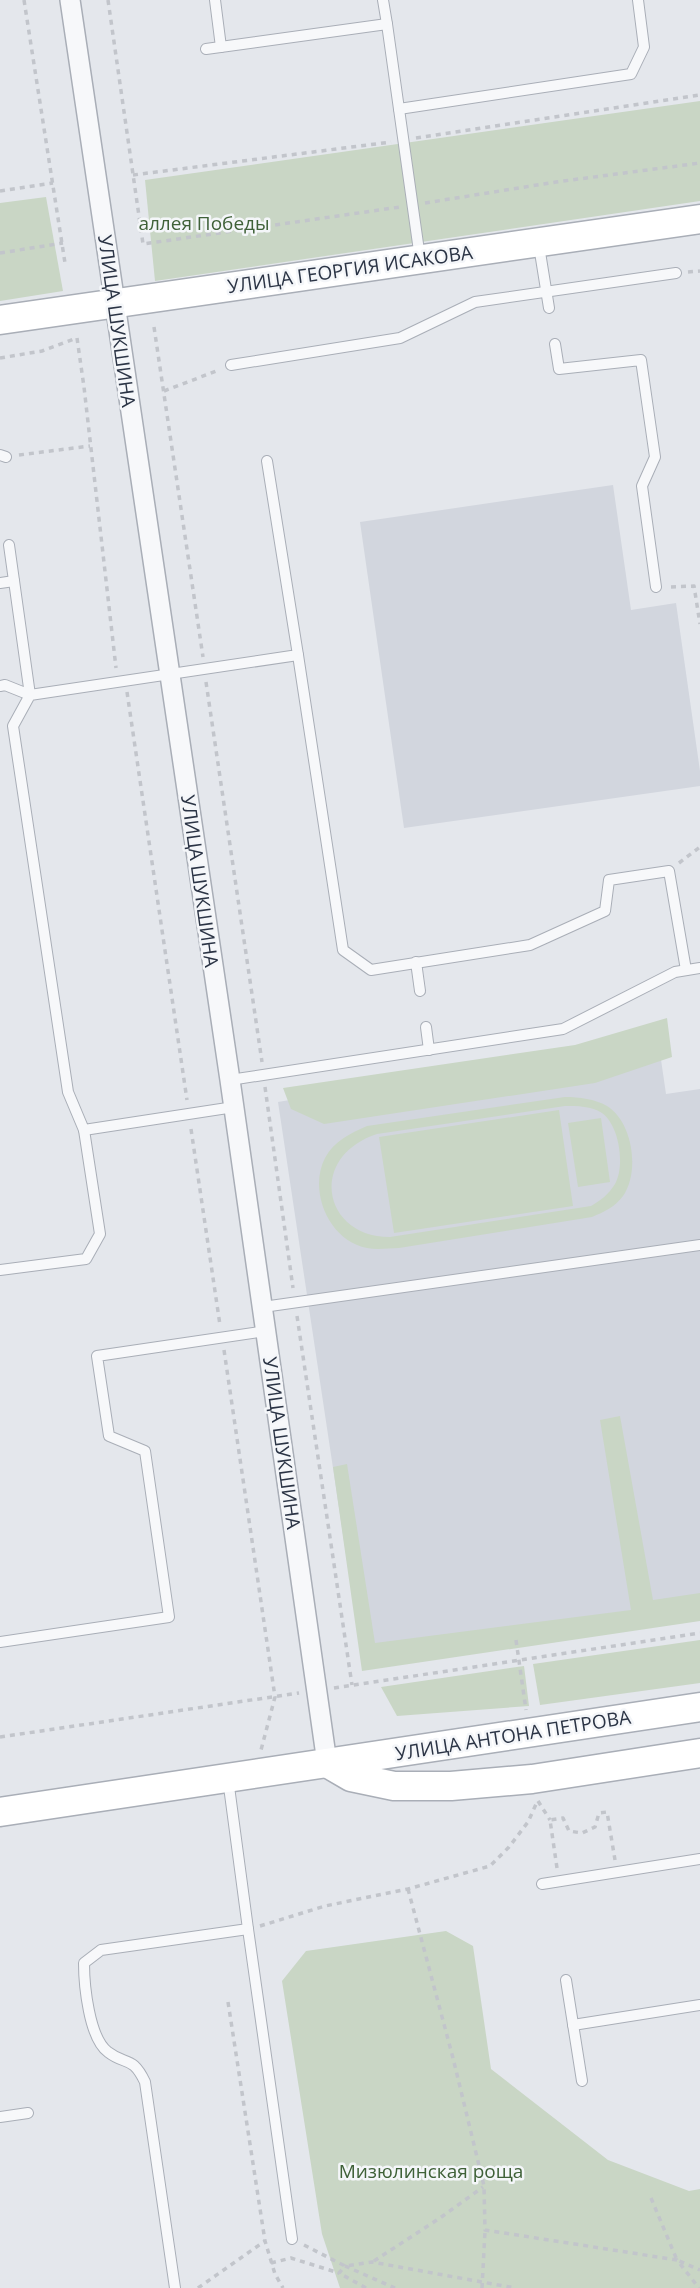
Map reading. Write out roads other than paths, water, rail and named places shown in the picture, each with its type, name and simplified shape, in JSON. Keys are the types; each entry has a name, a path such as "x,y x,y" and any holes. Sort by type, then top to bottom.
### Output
{"street":[{"name":"УЛИЦА ШУКШИНА","path":"71,0 234,1107 327,1763"},
{"name":"УЛИЦА ГЕОРГИЯ ИСАКОВА","path":"0,320 700,219"},
{"name":"УЛИЦА АНТОНА ПЕТРОВА","path":"0,1812 700,1707"},
{"name":"УЛИЦА АНТОНА ПЕТРОВА","path":"327,1763 351,1777 394,1786 450,1786 532,1779 700,1753"}],"lane":[{"path":"215,0 221,47"},
{"path":"383,0 421,258"},
{"path":"400,109 631,74 644,47 638,0"},
{"path":"206,49 387,24"},
{"path":"539,242 549,308"},
{"path":"231,365 400,338 475,302 676,273"},
{"path":"555,344 559,369 640,359 655,457 642,486 656,587"},
{"path":"267,461 343,950 371,970 530,945 605,911 609,880 669,871 686,970"},
{"path":"0,1270 86,1259 100,1234 84,1130 68,1092 13,726 30,695 9,545"},
{"path":"0,583 14,581"},
{"path":"0,686 5,685 30,695 298,655"},
{"path":"416,962 420,991"},
{"path":"230,1080 563,1029 675,972 700,968"},
{"path":"426,1027 429,1050"},
{"path":"84,1130 234,1107"},
{"path":"262,1307 700,1245"},
{"path":"0,1642 169,1617 145,1451 109,1436 97,1356 266,1331"},
{"path":"228,1779 292,2239"},
{"path":"542,1884 700,1859"},
{"path":"175,2288 145,2082 138,2067 107,2052 96,2036 84,1981 84,1963 101,1951 248,1929"},
{"path":"566,1980 582,2081"},
{"path":"573,2025 700,2005"},
{"path":"0,2117 28,2113"}],"park label":[{"name":"аллея Победы","path":"204,223"},
{"name":"Мизюлинская роща","path":"431,2171"}]}
